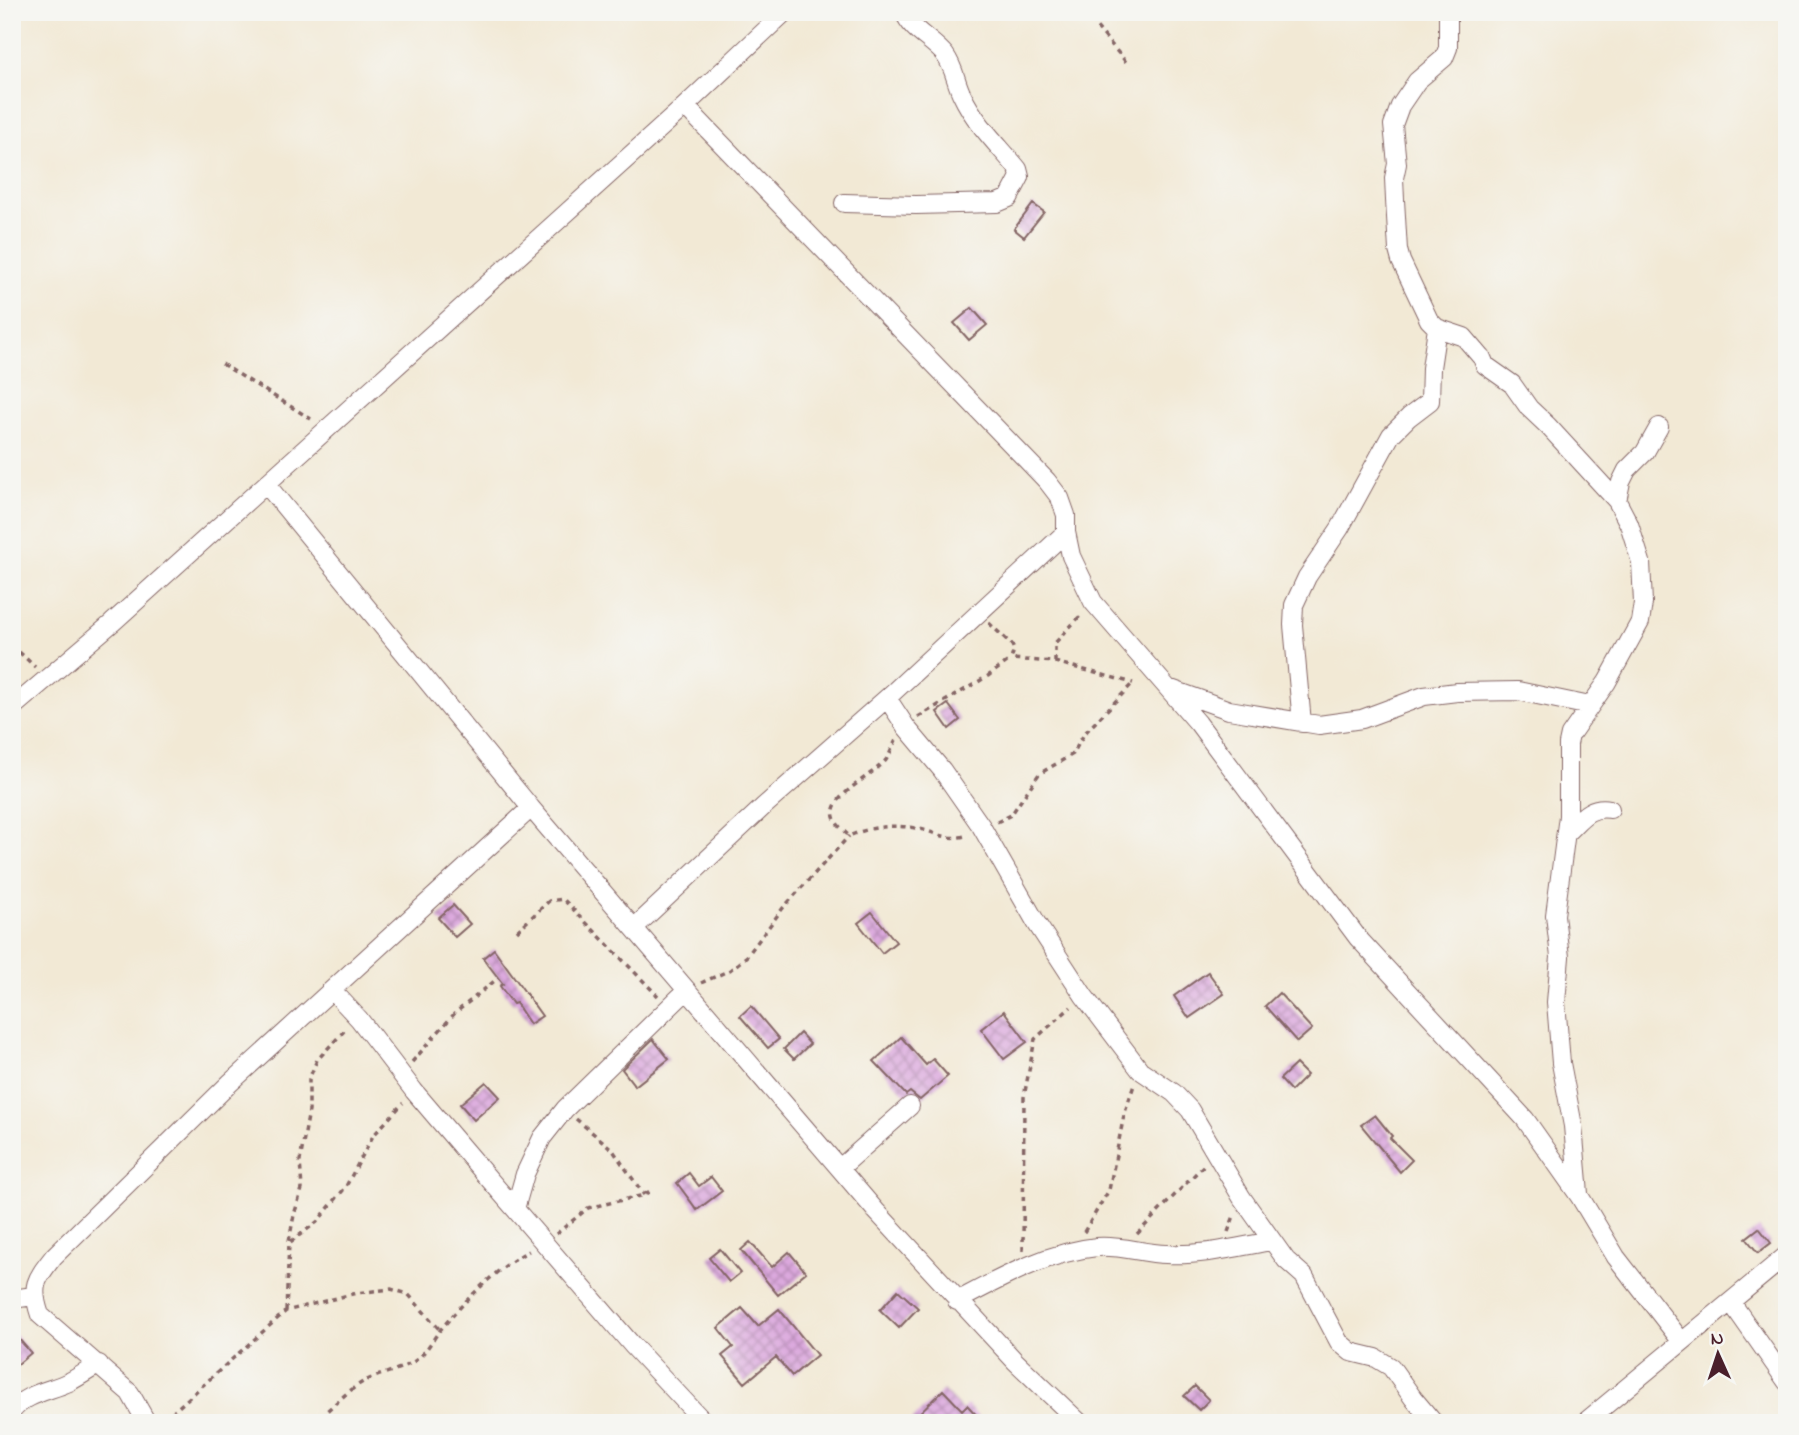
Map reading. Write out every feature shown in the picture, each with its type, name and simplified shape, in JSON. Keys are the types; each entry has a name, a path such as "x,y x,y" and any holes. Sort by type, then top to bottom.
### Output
{"street":[{"path":"12,708 112,624 685,106 785,12"},
{"path":"844,203 997,203 1009,198 1020,177 1018,169 974,116 961,93 957,74 944,54 911,26 904,12"},
{"path":"1448,12 1448,48 1444,58 1417,81 1400,106 1394,125 1398,250 1429,320 1437,328 1464,337 1485,365 1512,384 1529,408 1617,501 1639,551 1643,614 1635,634 1607,682 1570,735 1568,744 1566,833 1555,906 1560,957 1556,1002 1561,1063 1573,1126 1580,1198"},
{"path":"685,106 1047,481 1060,498 1066,515 1071,556 1094,602 1198,723 1358,939 1525,1119 1580,1198 1616,1258 1682,1342"},
{"path":"1302,723 1293,625 1294,605 1307,577 1340,528 1391,435 1430,401 1431,368 1437,328"},
{"path":"1617,501 1620,482 1627,470 1645,452 1659,427"},
{"path":"266,484 531,808 840,1168 957,1301 1080,1423"},
{"path":"635,927 1066,532"},
{"path":"1167,687 1229,710 1319,724 1362,719 1424,696 1457,692 1518,691 1590,706"},
{"path":"887,698 981,826 1037,924 1084,996 1140,1070 1174,1093 1190,1110 1242,1198 1286,1260 1304,1276 1339,1342 1351,1352 1376,1357 1391,1367 1434,1423"},
{"path":"147,1423 130,1393 40,1315 34,1296 39,1276 54,1256 230,1083 531,808"},
{"path":"1566,833 1594,808 1610,809"},
{"path":"332,990 359,1019 414,1091 633,1346 705,1423"},
{"path":"515,1209 525,1174 542,1138 565,1109 687,990"},
{"path":"840,1168 910,1106"},
{"path":"957,1301 1023,1268 1096,1247 1192,1254 1272,1241"},
{"path":"1584,1423 1787,1255"},
{"path":"12,1299 34,1296"},
{"path":"1731,1302 1787,1382"},
{"path":"12,1411 37,1393 67,1383 99,1364"}],"path":[{"path":"1084,12 1126,62"},
{"path":"222,365 295,411 328,428"},
{"path":"1055,662 1055,643 1094,602"},
{"path":"977,612 1009,640 1014,650 1011,659 1055,662 1133,683 1167,687"},
{"path":"12,645 46,679"},
{"path":"687,990 730,970 747,956 783,908 849,836 866,829 911,827 930,831 944,838 957,839 981,826 1011,815 1039,774 1073,754 1084,734 1133,683"},
{"path":"834,818 849,836"},
{"path":"517,931 549,901 563,899 668,1007"},
{"path":"401,1074 455,1013 497,979"},
{"path":"1023,1268 1024,1097 1035,1039 1084,996"},
{"path":"286,1311 289,1243 294,1215 303,1189 300,1161 309,1111 309,1079 317,1060 337,1037 359,1019"},
{"path":"1070,1253 1109,1190 1124,1115 1140,1070"},
{"path":"289,1243 317,1222 345,1188 373,1136 414,1091"},
{"path":"565,1109 612,1149 644,1195"},
{"path":"1123,1248 1216,1153"},
{"path":"312,1423 329,1411 347,1392 364,1381 413,1362 497,1272 545,1242 588,1208 644,1195 653,1189"},
{"path":"1220,1250 1242,1198"},
{"path":"161,1423 286,1311 356,1293 391,1289 408,1294 440,1330"}],"building":[{"path":"1033,204 1044,212 1024,237 1014,229"},
{"path":"972,308 987,325 969,340 954,323"},
{"path":"948,704 960,720 949,729 937,712"},
{"path":"453,905 470,924 455,937 438,918"},
{"path":"872,912 896,942 882,953 858,923"},
{"path":"494,949 542,1016 530,1024 500,986 503,984 483,958"},
{"path":"1208,972 1224,994 1189,1018 1174,996"},
{"path":"1279,993 1312,1029 1297,1042 1265,1006"},
{"path":"751,1006 779,1039 768,1048 740,1016"},
{"path":"1004,1011 1027,1042 1004,1059 981,1029"},
{"path":"800,1033 810,1044 794,1059 784,1049"},
{"path":"901,1037 926,1065 933,1059 948,1076 920,1100 910,1092 906,1095 874,1061"},
{"path":"653,1039 669,1059 635,1086 622,1069"},
{"path":"1296,1064 1307,1075 1291,1091 1280,1079"},
{"path":"486,1082 500,1097 474,1120 460,1104"},
{"path":"1375,1115 1392,1136 1390,1138 1412,1160 1400,1172 1361,1125"},
{"path":"689,1173 699,1186 711,1177 722,1191 697,1210 677,1183"},
{"path":"1759,1228 1771,1243 1758,1253 1746,1238"},
{"path":"750,1242 772,1267 789,1252 806,1272 778,1295 741,1250"},
{"path":"720,1249 740,1273 729,1282 709,1258"},
{"path":"898,1290 918,1308 899,1328 880,1310"},
{"path":"742,1308 758,1326 779,1309 817,1355 792,1376 776,1357 745,1383 722,1356 733,1347 718,1328"},
{"path":"12,1331 31,1353 12,1369"},
{"path":"1195,1386 1209,1400 1199,1410 1184,1396"},
{"path":"943,1390 962,1410 967,1405 984,1423 909,1423"}]}
